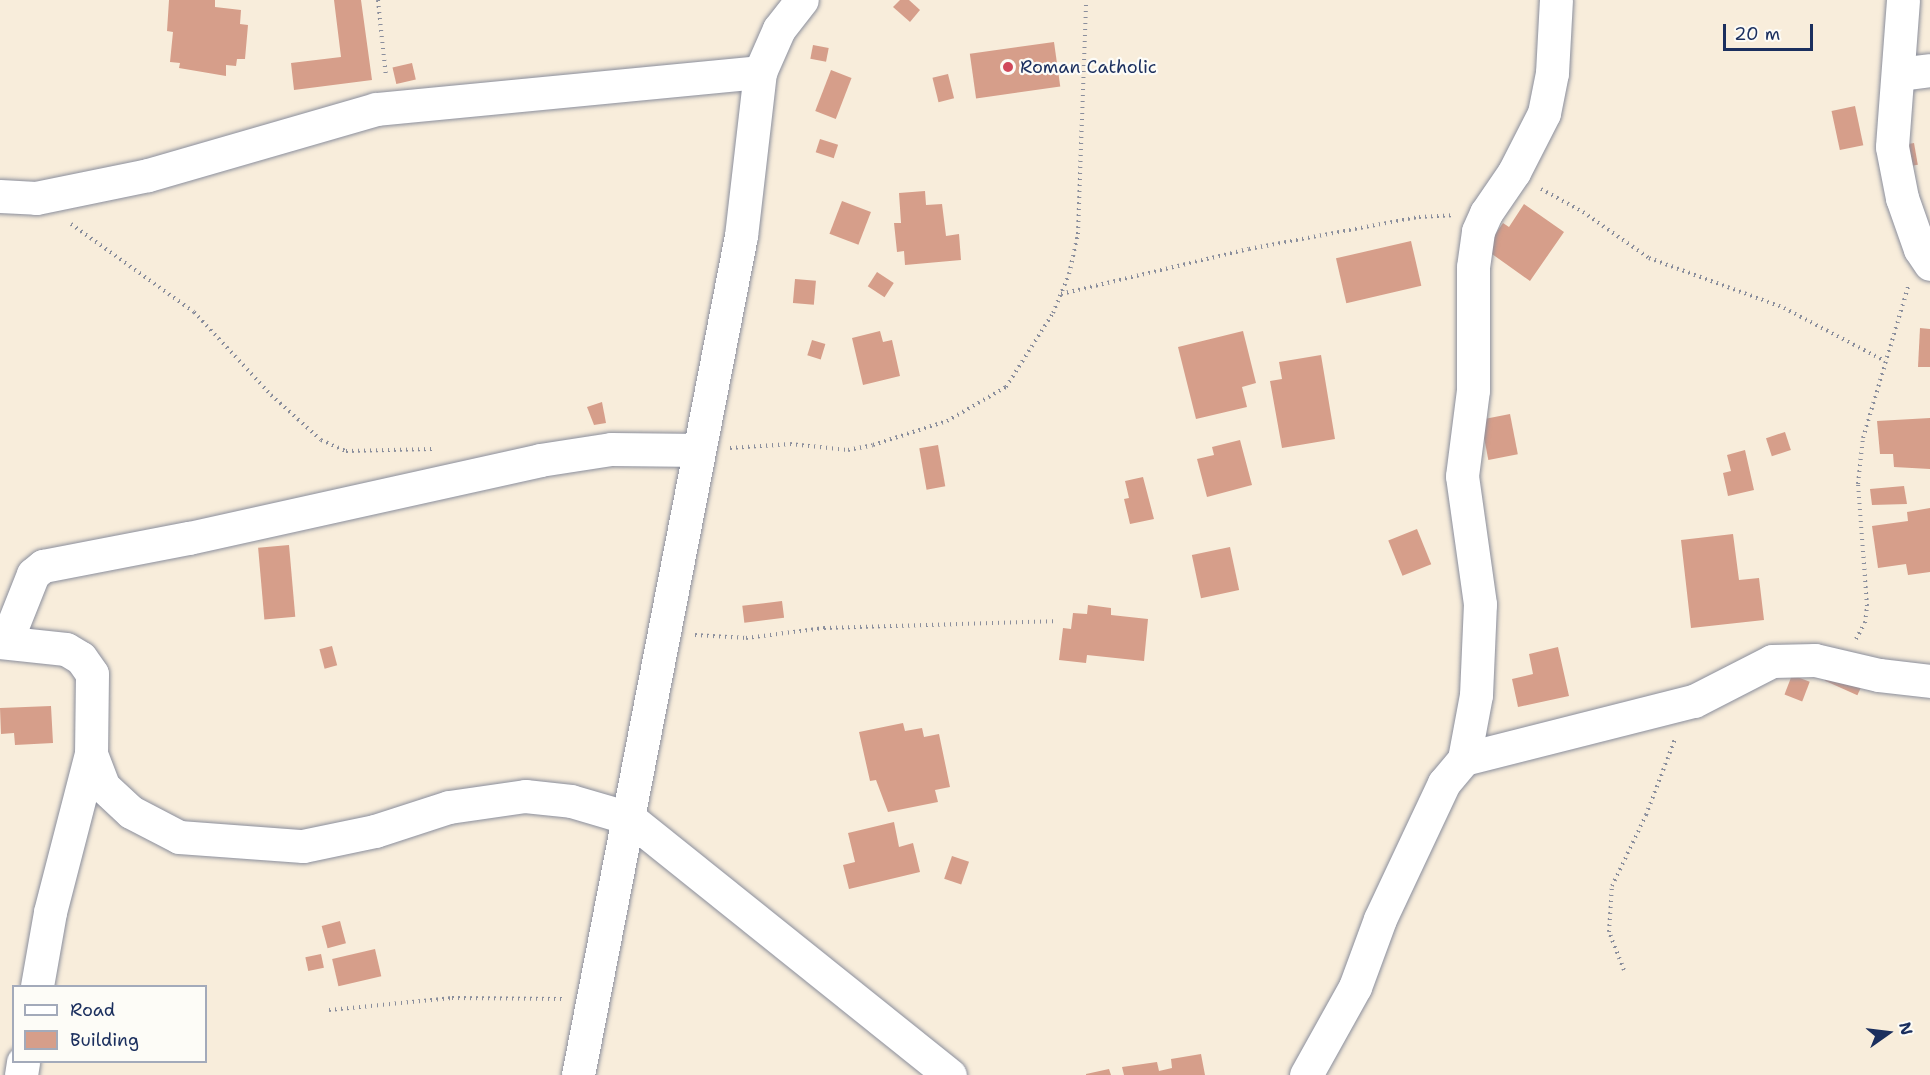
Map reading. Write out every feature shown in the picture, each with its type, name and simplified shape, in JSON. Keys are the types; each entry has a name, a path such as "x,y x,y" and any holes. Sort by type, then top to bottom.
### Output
{"street":[{"path":"578,1075 630,818 698,451 741,236 760,72 780,15 802,0"},
{"path":"1306,1075 1355,987 1380,919 1444,783 1464,759 1476,695 1480,604 1462,476 1473,390 1473,267 1478,231 1486,213 1514,172 1550,93 1556,0"},
{"path":"1903,0 1915,72 1892,147 1902,198 1925,257"},
{"path":"0,196 36,198 148,175 317,123 389,108 760,72"},
{"path":"37,985 50,912 92,754 94,688 92,674 81,658 66,649 3,642 33,574 43,566 147,547 540,460 611,448 698,451"},
{"path":"1464,759 1694,701 1772,662 1823,662 1880,675 1930,681"},
{"path":"92,754 112,796 130,812 179,837 303,846 375,831 449,807 525,796 571,801 630,818 950,1075"}],"path":[{"path":"378,0 389,108"},
{"path":"698,451 790,444 848,450 908,436 947,421 1006,387 1061,294 1078,234 1086,0"},
{"path":"1514,172 1583,212 1649,258 1784,308 1885,361"},
{"path":"36,198 194,312 271,395 321,440 346,451 439,449"},
{"path":"1061,294 1311,236 1419,218 1486,213"},
{"path":"1823,662 1852,642 1864,623 1867,606 1858,484 1863,438 1885,361 1925,257"},
{"path":"664,633 746,638 824,628 1054,621"},
{"path":"1624,970 1609,932 1612,886 1694,701"},
{"path":"329,1010 452,998 592,999"}],"building":[{"path":"169,0 215,0 215,7 241,10 240,24 248,25 245,59 237,59 236,66 226,65 226,76 179,68 180,63 170,62 173,32 167,31"},
{"path":"334,0 361,0 372,80 294,90 291,63 341,57"},
{"path":"900,0 909,0 920,10 910,22 893,7"},
{"path":"1054,42 1060,87 976,98 970,54"},
{"path":"813,45 829,48 826,62 810,59"},
{"path":"412,63 416,80 396,84 393,67"},
{"path":"831,70 852,78 836,119 815,111"},
{"path":"948,74 954,98 939,102 932,78"},
{"path":"1855,106 1863,145 1840,150 1832,111"},
{"path":"820,139 838,145 834,158 816,152"},
{"path":"1914,143 1918,165 1909,166 1905,145"},
{"path":"925,191 926,205 942,204 946,236 959,234 961,260 905,265 904,251 897,252 894,223 901,223 899,193"},
{"path":"842,201 871,212 858,245 829,234"},
{"path":"1524,204 1564,232 1530,281 1485,249 1503,223 1509,227"},
{"path":"1411,241 1421,286 1346,303 1336,258"},
{"path":"877,272 894,283 885,297 868,286"},
{"path":"795,279 816,281 814,305 793,303"},
{"path":"1920,328 1930,329 1930,367 1918,367"},
{"path":"880,331 883,342 892,340 900,376 863,385 852,338"},
{"path":"1243,331 1256,383 1242,387 1247,407 1196,419 1178,347"},
{"path":"812,340 825,344 821,359 807,355"},
{"path":"1321,355 1335,439 1282,448 1270,381 1282,379 1279,362"},
{"path":"602,402 606,423 594,425 587,407"},
{"path":"1510,414 1518,454 1488,460 1481,420"},
{"path":"1930,418 1930,469 1894,467 1893,454 1880,454 1877,421"},
{"path":"1785,432 1791,450 1772,456 1766,438"},
{"path":"1240,440 1252,485 1207,497 1197,459 1214,455 1212,447"},
{"path":"938,445 945,486 927,490 919,448"},
{"path":"1745,450 1754,490 1728,496 1723,473 1731,471 1727,455"},
{"path":"1143,477 1154,519 1130,524 1124,499 1129,498 1125,481"},
{"path":"1904,486 1907,504 1872,505 1870,489"},
{"path":"1930,508 1930,572 1908,575 1906,564 1878,568 1872,526 1908,521 1907,512"},
{"path":"1417,529 1431,564 1402,576 1388,541"},
{"path":"1733,534 1739,580 1759,578 1764,620 1691,628 1681,540"},
{"path":"289,545 295,617 264,619 258,548"},
{"path":"1230,547 1239,590 1201,598 1192,555"},
{"path":"782,601 784,618 744,623 742,606"},
{"path":"1088,605 1111,608 1111,615 1148,619 1144,661 1087,655 1086,663 1059,660 1063,628 1071,629 1073,613 1087,614"},
{"path":"332,646 337,665 325,669 319,649"},
{"path":"1558,647 1569,696 1518,707 1512,679 1533,674 1529,654"},
{"path":"1831,666 1864,681 1857,695 1824,681"},
{"path":"1792,675 1810,682 1802,701 1784,695"},
{"path":"51,706 53,743 15,745 14,733 1,734 0,708"},
{"path":"903,723 905,731 922,728 924,737 939,734 950,787 935,790 938,802 888,812 876,780 870,781 859,732"},
{"path":"894,822 899,847 913,843 920,872 849,889 843,865 855,862 848,833"},
{"path":"952,856 969,862 961,885 944,879"},
{"path":"340,921 346,943 328,948 322,926"},
{"path":"375,949 381,976 338,986 332,959"},
{"path":"321,954 324,968 308,971 305,957"},
{"path":"1201,1054 1205,1075 1124,1075 1122,1067 1157,1062 1159,1071 1172,1068 1171,1059"},
{"path":"1109,1069 1111,1075 1086,1075 1086,1074"}],"place":[{"name":"Roman Catholic","path":"1008,67"}]}
